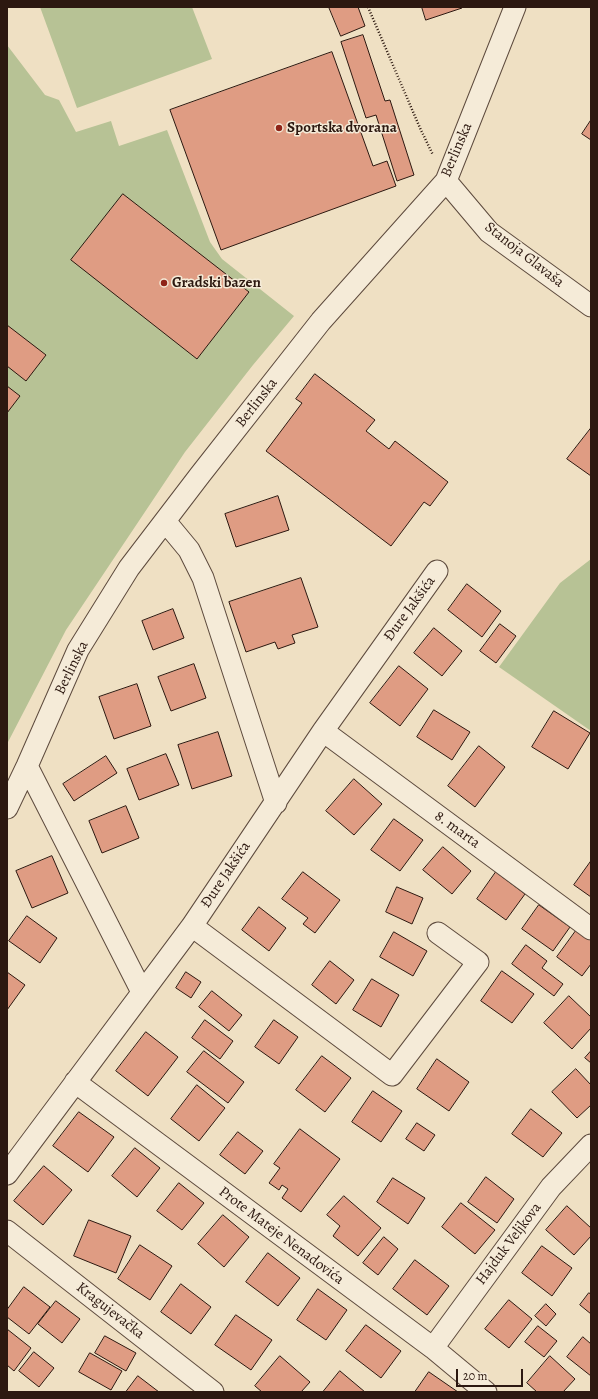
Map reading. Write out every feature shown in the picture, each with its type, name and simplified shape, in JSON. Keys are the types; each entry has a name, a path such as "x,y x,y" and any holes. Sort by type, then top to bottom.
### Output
{"street":[{"name":"Berlinska","path":"7,808 78,650 129,568 321,321 446,181 515,7"},
{"name":"Stanoja Glavaša","path":"446,181 489,232 591,306"},
{"path":"165,521 190,550 203,578 276,802"},
{"name":"Đure Jakšića","path":"7,1174 192,926 323,731 437,571"},
{"name":"8. marta","path":"323,731 591,929"},
{"path":"27,766 142,992"},
{"path":"192,926 392,1075 478,962 438,933"},
{"name":"Prote Mateje Nenadovića","path":"75,1082 433,1348 486,1392"},
{"name":"Hajduk Veljkova","path":"433,1348 551,1187 591,1145"},
{"name":"Kragujevačka","path":"7,1230 213,1392"}],"path":[{"path":"368,7 420,128 446,181"}],"green space":[{"path":"40,7 192,7 212,59 77,108"},
{"path":"7,45 45,95 59,100 76,132 111,121 119,146 167,130 210,242 222,259 294,316 253,365 185,452 66,630 7,744"},
{"path":"591,559 591,731 499,667 560,583"}],"building":[{"path":"329,7 358,7 365,26 341,36"},
{"path":"422,7 462,7 462,8 426,20"},
{"path":"363,35 385,101 390,100 414,175 397,181 376,115 366,118 341,42"},
{"path":"332,52 373,166 387,161 396,186 221,250 170,110"},
{"path":"591,120 591,140 582,134"},
{"path":"123,194 249,292 197,359 71,260"},
{"path":"7,325 46,355 26,381 7,366"},
{"path":"315,374 375,420 366,431 389,449 395,441 448,482 430,506 424,502 391,546 266,451 302,403 296,399"},
{"path":"7,386 20,396 7,413"},
{"path":"591,428 591,476 567,459"},
{"path":"278,496 289,530 236,547 225,514"},
{"path":"301,578 318,627 292,635 295,643 278,649 275,642 246,652 229,602"},
{"path":"467,584 501,611 482,637 448,610"},
{"path":"173,609 184,638 153,650 142,621"},
{"path":"500,624 516,636 496,663 480,651"},
{"path":"434,628 462,651 442,676 414,653"},
{"path":"194,664 206,698 171,711 158,677"},
{"path":"399,666 428,689 400,726 370,703"},
{"path":"137,684 151,726 114,739 99,697"},
{"path":"434,710 470,732 452,760 417,737"},
{"path":"554,711 590,733 568,769 532,747"},
{"path":"218,732 232,776 192,789 178,745"},
{"path":"479,746 505,767 475,807 448,786"},
{"path":"166,754 179,785 139,800 127,769"},
{"path":"106,756 117,773 74,801 63,784"},
{"path":"354,779 382,804 354,835 326,811"},
{"path":"126,806 139,838 102,853 89,821"},
{"path":"394,819 423,840 400,871 371,850"},
{"path":"443,847 471,871 452,894 423,870"},
{"path":"52,856 68,893 32,908 16,871"},
{"path":"591,861 591,897 574,885"},
{"path":"303,872 340,900 315,933 303,924 308,918 282,899"},
{"path":"496,872 525,894 506,920 477,899"},
{"path":"397,887 423,898 412,924 386,912"},
{"path":"539,905 570,927 553,951 522,929"},
{"path":"259,907 286,928 269,951 242,930"},
{"path":"27,916 57,938 40,963 9,941"},
{"path":"578,928 591,937 591,964 582,976 557,957"},
{"path":"394,932 427,951 413,976 380,957"},
{"path":"526,945 547,961 542,968 563,984 554,996 512,964"},
{"path":"330,961 354,980 336,1004 312,985"},
{"path":"502,971 534,994 512,1023 481,1001"},
{"path":"7,972 25,985 7,1010"},
{"path":"186,972 201,982 191,998 176,988"},
{"path":"372,979 399,995 381,1027 353,1010"},
{"path":"212,991 242,1015 229,1031 199,1007"},
{"path":"569,996 591,1017 591,1028 572,1049 544,1023"},
{"path":"205,1020 233,1041 220,1059 192,1038"},
{"path":"274,1020 298,1037 279,1064 255,1047"},
{"path":"146,1032 178,1057 148,1096 116,1071"},
{"path":"204,1051 244,1082 228,1103 187,1072"},
{"path":"591,1051 591,1063 585,1058"},
{"path":"322,1056 351,1078 325,1112 296,1090"},
{"path":"437,1059 469,1082 449,1111 417,1089"},
{"path":"576,1069 591,1085 591,1105 577,1118 552,1092"},
{"path":"197,1085 225,1108 199,1141 171,1119"},
{"path":"373,1091 402,1111 381,1142 352,1122"},
{"path":"531,1109 562,1133 543,1157 512,1134"},
{"path":"79,1112 114,1137 88,1172 53,1146"},
{"path":"417,1123 435,1135 424,1151 406,1139"},
{"path":"300,1129 340,1159 301,1212 282,1198 288,1189 282,1185 279,1190 269,1183 280,1168 274,1164"},
{"path":"238,1132 263,1151 245,1174 220,1155"},
{"path":"135,1148 160,1168 137,1197 112,1176"},
{"path":"44,1166 72,1190 43,1225 14,1201"},
{"path":"486,1177 514,1199 497,1223 468,1202"},
{"path":"393,1178 425,1198 408,1224 377,1202"},
{"path":"179,1183 204,1203 182,1230 157,1211"},
{"path":"344,1196 381,1228 358,1256 333,1236 340,1226 327,1215"},
{"path":"461,1203 495,1230 475,1254 442,1227"},
{"path":"567,1206 591,1228 591,1236 574,1255 546,1230"},
{"path":"223,1215 249,1237 224,1267 198,1244"},
{"path":"89,1220 131,1236 116,1273 74,1256"},
{"path":"384,1237 398,1249 378,1275 363,1263"},
{"path":"140,1245 172,1266 150,1300 118,1279"},
{"path":"542,1246 572,1268 552,1296 522,1273"},
{"path":"268,1253 300,1278 278,1306 246,1282"},
{"path":"415,1260 449,1286 427,1315 393,1289"},
{"path":"181,1284 211,1307 191,1334 161,1312"},
{"path":"24,1287 50,1307 29,1334 7,1317 7,1310"},
{"path":"318,1289 347,1310 326,1340 297,1320"},
{"path":"589,1293 591,1294 591,1314 580,1305"},
{"path":"509,1300 532,1319 509,1348 485,1329"},
{"path":"56,1301 80,1319 62,1343 38,1324"},
{"path":"546,1304 556,1314 546,1326 535,1316"},
{"path":"236,1315 272,1340 251,1370 215,1345"},
{"path":"366,1325 401,1351 381,1378 346,1351"},
{"path":"538,1326 557,1341 544,1357 525,1342"},
{"path":"7,1329 31,1348 14,1371 7,1365"},
{"path":"105,1336 136,1353 126,1371 95,1353"},
{"path":"583,1337 591,1344 591,1376 567,1357"},
{"path":"34,1352 54,1368 39,1387 19,1371"},
{"path":"90,1353 122,1371 111,1390 79,1372"},
{"path":"280,1356 310,1382 301,1392 262,1392 255,1386"},
{"path":"550,1356 575,1379 563,1392 537,1392 527,1383"},
{"path":"340,1371 365,1392 323,1392"},
{"path":"429,1372 458,1392 415,1392"},
{"path":"138,1376 159,1392 126,1392"}],"place":[{"name":"Sportska dvorana","path":"279,128"},
{"name":"Gradski bazen","path":"164,283"}]}
